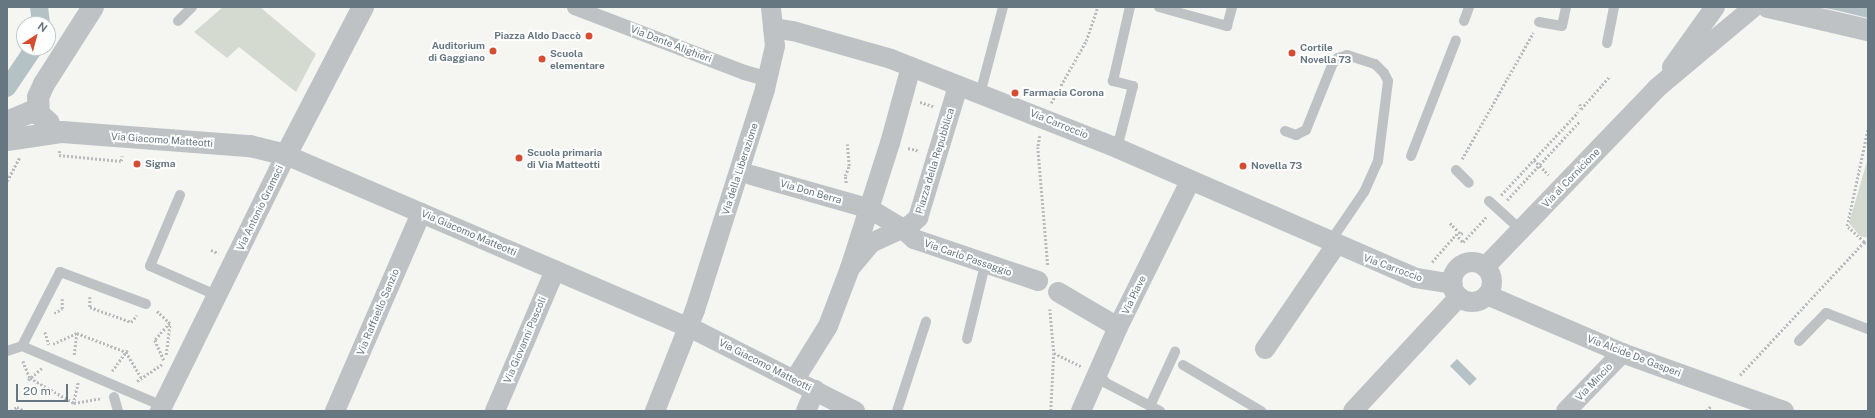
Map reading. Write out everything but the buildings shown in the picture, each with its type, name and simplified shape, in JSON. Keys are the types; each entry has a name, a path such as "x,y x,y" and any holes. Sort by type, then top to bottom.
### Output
{"street":[{"path":"41,123 38,97 44,84 93,7"},
{"name":"Via Antonio Gramsci","path":"162,408 286,155 363,7"},
{"name":"Via Dante Alighieri","path":"574,7 744,72 768,79"},
{"name":"Via della Liberazione","path":"655,411 689,328 768,79 775,46 771,7"},
{"name":"Via al Cornicione","path":"1657,88 1714,7"},
{"name":"Via al Cornicione","path":"1485,267 1657,88 1754,7"},
{"path":"1768,7 1868,30"},
{"name":"Via Carroccio","path":"773,28 793,31 827,42 867,51 1043,117 1117,148 1333,244 1416,278 1456,291"},
{"name":"Piazza della Repubblica","path":"795,379 828,326 850,268 870,209 911,67"},
{"name":"Piazza della Repubblica","path":"850,268 871,243 903,229 918,218 958,86"},
{"path":"7,122 16,120 24,113 41,123"},
{"path":"15,146 41,123"},
{"name":"Via Giacomo Matteotti","path":"41,123 62,132 250,146 286,155 689,328 795,379 855,411"},
{"name":"Via Don Berra","path":"751,175 870,209"},
{"name":"Via Piave","path":"1081,411 1118,327 1190,181"},
{"path":"870,209 903,229"},
{"name":"Via Raffaello Sanzio","path":"335,411 420,213"},
{"name":"Via Carlo Passaggio","path":"903,229 914,240 985,265 1038,281"},
{"path":"1265,349 1333,244"},
{"path":"1353,411 1456,291 1455,272 1464,264 1476,263 1485,267 1492,283 1487,295 1476,301 1456,291"},
{"name":"Via Giovanni Pascoli","path":"495,411 555,270"},
{"path":"1058,292 1118,327"},
{"name":"Via Alcide De Gasperi","path":"1487,295 1622,353 1784,411"},
{"name":"Via Mincio","path":"1566,411 1622,353"},
{"path":"806,411 815,390"}],"lane":[{"path":"178,21 192,7"},
{"path":"980,94 1003,7"},
{"path":"1117,148 1133,86 1113,81 1130,7"},
{"path":"1159,7 1227,26 1232,7"},
{"path":"1464,21 1469,7"},
{"path":"1539,22 1562,26 1566,7"},
{"path":"1607,43 1614,7"},
{"path":"1411,156 1456,40"},
{"path":"1285,131 1296,135 1306,130 1333,63 1338,58 1347,55 1375,64 1384,73 1388,82 1378,160 1364,192 1333,244"},
{"path":"1456,170 1469,183"},
{"path":"180,195 150,266 218,296"},
{"path":"1495,204 1521,230"},
{"path":"967,339 985,265"},
{"path":"22,346 60,272 146,304"},
{"path":"1800,341 1826,313 1868,329"},
{"path":"897,411 926,322"},
{"path":"7,351 22,346 162,408"},
{"path":"1150,406 1175,352"},
{"path":"1183,365 1261,411"},
{"path":"1098,373 1106,383 1160,411"},
{"path":"110,397 118,411"}],"path":[{"path":"1043,117 1086,41 1098,7"},
{"path":"1456,170 1539,22"},
{"path":"1580,104 1578,106 1581,109 1609,78"},
{"path":"903,97 951,112"},
{"path":"1500,196 1578,112"},
{"path":"1416,278 1456,234 1463,242 1495,204 1539,165 1580,121"},
{"path":"1868,128 1847,226 1864,242 1868,243"},
{"path":"890,143 938,156"},
{"path":"844,201 847,188 845,176 849,166 847,144"},
{"path":"7,181 15,146"},
{"path":"52,154 59,155"},
{"path":"1534,160 1550,176"},
{"path":"1450,223 1461,234 1463,232"},
{"path":"1727,390 1864,242"},
{"path":"89,291 90,307 131,322 146,304 170,323"},
{"path":"51,314 62,309 62,296"},
{"path":"165,362 170,323"},
{"path":"165,362 155,340 170,323"},
{"path":"42,326 50,346 56,348"},
{"path":"50,346 77,332 126,351 141,377"},
{"path":"74,356 77,332"},
{"path":"111,373 126,351"},
{"path":"1054,353 1098,373"},
{"path":"68,354 80,359"},
{"path":"22,358 29,379 74,404 110,397"},
{"path":"136,383 141,377 165,362"},
{"path":"29,379 47,364"},
{"path":"105,370 117,375"},
{"path":"74,404 78,379"},
{"path":"130,381 143,386"},
{"path":"11,411 17,407 25,411"}],"shaded area":[{"path":"223,7 260,7 316,54 296,92 239,47 227,58 194,32"},
{"path":"1819,7 1868,7 1868,18 1835,10"},
{"path":"1868,158 1868,238 1860,236 1849,223"},
{"path":"1457,359 1477,379 1470,386 1450,366"}],"waterway":[{"path":"39,7 40,16"},
{"path":"7,88 29,56"}],"place":[{"name":"Piazza Aldo Daccò","path":"589,36"},
{"name":"Auditorium di Gaggiano","path":"493,51"},
{"name":"Cortile Novella 73","path":"1292,53"},
{"name":"Scuola elementare","path":"542,59"},
{"name":"Farmacia Corona","path":"1015,93"},
{"name":"Scuola primaria di Via Matteotti","path":"519,158"},
{"name":"Sigma","path":"137,164"},
{"name":"Novella 73","path":"1243,166"}]}
